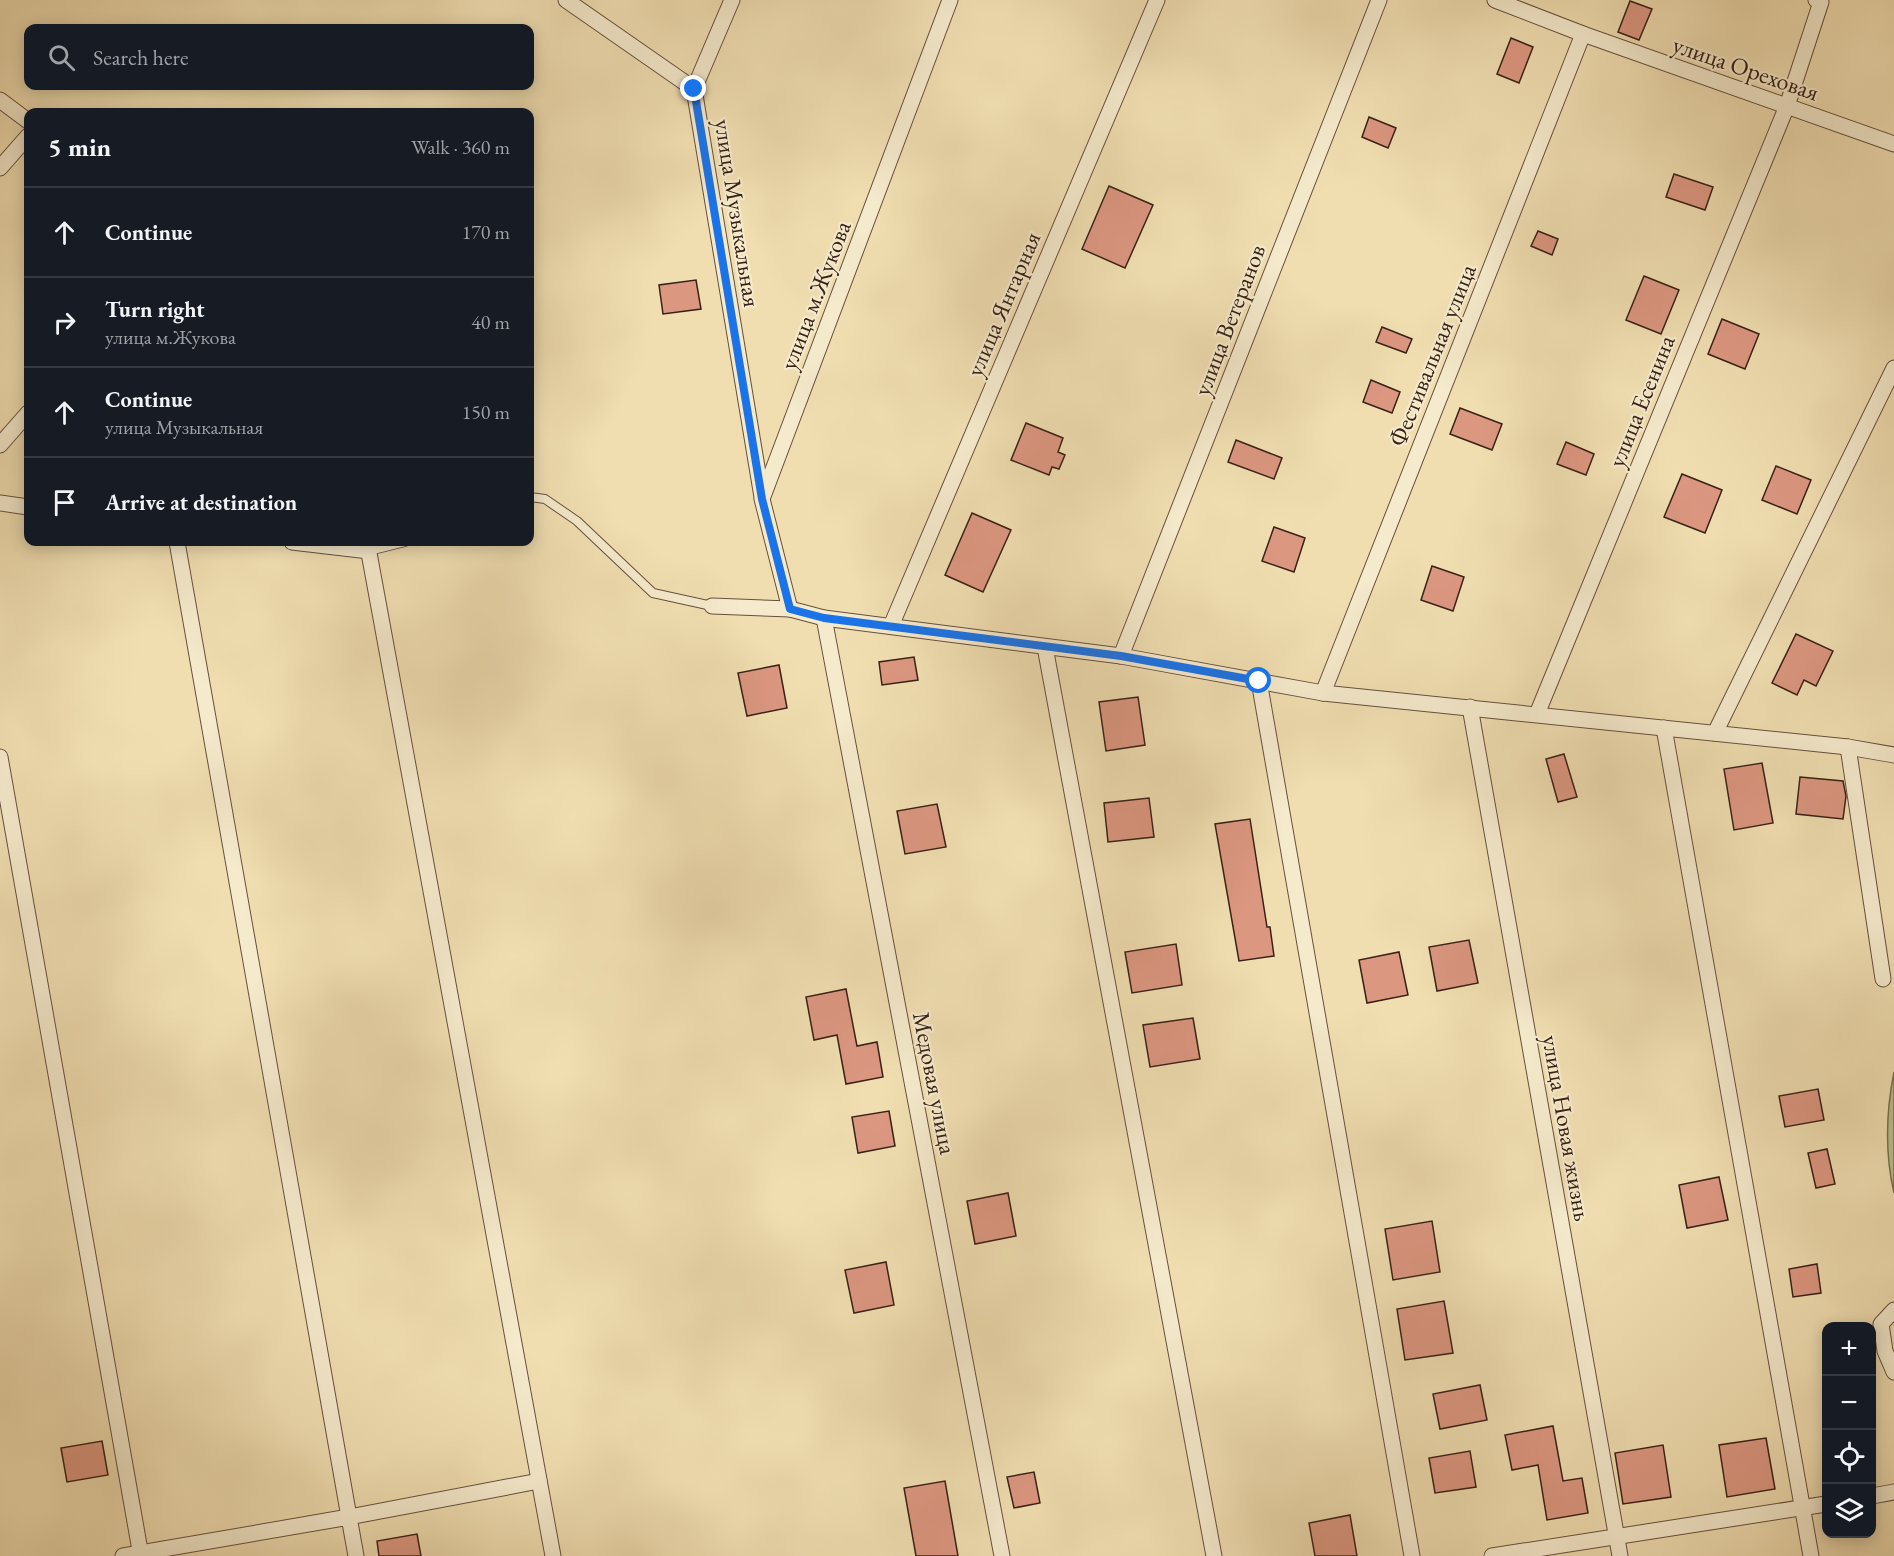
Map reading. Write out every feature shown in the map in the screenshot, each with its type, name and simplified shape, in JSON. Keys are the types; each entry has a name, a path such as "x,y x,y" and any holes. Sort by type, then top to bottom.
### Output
{"street":[{"name":"улица Музыкальная","path":"566,0 694,89 762,499"},
{"path":"694,89 732,0"},
{"name":"улица м.Жукова","path":"762,499 950,0"},
{"name":"улица Янтарная","path":"891,626 1157,0"},
{"name":"улица Ветеранов","path":"1121,656 1379,0"},
{"name":"улица Ореховая","path":"1495,0 1583,34 1894,144"},
{"name":"улица Есенина","path":"1537,714 1787,106 1821,2 1816,0"},
{"name":"Фестивальная улица","path":"1323,693 1583,34"},
{"path":"0,100 24,118"},
{"path":"0,168 24,141"},
{"path":"1715,733 1894,368"},
{"path":"0,445 24,418"},
{"path":"762,499 790,609"},
{"path":"0,503 24,506"},
{"path":"178,546 356,1556"},
{"path":"368,546 553,1556"},
{"path":"712,606 790,609 824,618 1121,656 1323,693 1848,747 1894,755"},
{"name":"Медовая улица","path":"824,618 1002,1556"},
{"path":"1045,647 1214,1556"},
{"path":"1259,681 1412,1556"},
{"name":"улица Новая жизнь","path":"1470,707 1620,1556"},
{"path":"1664,728 1811,1556"},
{"path":"1848,747 1884,979"},
{"path":"0,757 141,1554"},
{"path":"1894,1310 1881,1324 1885,1352 1894,1372"},
{"path":"123,1556 539,1481"},
{"path":"1876,1495 1894,1492"},
{"path":"1492,1556 1822,1505"}],"lane":[{"path":"534,498 545,499 578,521 653,593 712,606"}],"green space":[{"path":"1894,1072 1894,1193 1889,1163 1888,1133 1889,1102"}],"building":[{"path":"1630,1 1652,9 1639,40 1618,32"},
{"path":"1511,38 1533,47 1519,83 1497,74"},
{"path":"1369,117 1396,128 1388,148 1362,137"},
{"path":"1674,174 1713,187 1705,210 1666,197"},
{"path":"1109,186 1153,205 1125,268 1082,249"},
{"path":"1538,231 1558,239 1552,255 1531,246"},
{"path":"1644,276 1679,290 1661,334 1626,320"},
{"path":"696,280 701,309 663,314 659,285"},
{"path":"1722,319 1759,334 1745,369 1708,354"},
{"path":"1382,327 1412,339 1406,353 1376,342"},
{"path":"1371,380 1400,392 1392,413 1363,402"},
{"path":"1460,408 1502,424 1492,450 1450,434"},
{"path":"1026,423 1063,438 1058,452 1065,455 1059,469 1052,467 1049,475 1011,460"},
{"path":"1236,440 1282,458 1274,479 1228,462"},
{"path":"1566,442 1594,454 1586,475 1557,464"},
{"path":"1776,466 1811,480 1797,514 1762,500"},
{"path":"1682,474 1722,490 1705,533 1664,517"},
{"path":"972,513 1011,530 983,592 945,575"},
{"path":"1274,527 1305,538 1294,572 1262,561"},
{"path":"1432,566 1464,577 1453,611 1421,600"},
{"path":"1796,634 1833,651 1816,686 1804,680 1797,695 1772,683"},
{"path":"914,657 918,680 882,685 879,662"},
{"path":"779,665 787,708 747,716 738,673"},
{"path":"1138,697 1145,745 1106,751 1099,702"},
{"path":"1564,754 1577,797 1558,802 1546,759"},
{"path":"1762,763 1773,823 1734,830 1724,769"},
{"path":"1800,777 1843,781 1846,796 1843,819 1796,814"},
{"path":"1149,798 1154,837 1108,842 1104,803"},
{"path":"937,804 946,847 905,854 897,811"},
{"path":"1250,819 1267,927 1270,927 1274,956 1239,961 1215,824"},
{"path":"1469,940 1478,983 1437,991 1429,947"},
{"path":"1176,944 1182,985 1132,993 1125,952"},
{"path":"1399,952 1408,995 1367,1003 1359,960"},
{"path":"846,989 857,1046 877,1042 883,1077 846,1084 837,1035 814,1040 806,997"},
{"path":"1193,1018 1200,1059 1150,1067 1143,1025"},
{"path":"1818,1089 1824,1120 1785,1127 1779,1096"},
{"path":"889,1111 895,1146 858,1153 852,1117"},
{"path":"1827,1149 1835,1184 1816,1188 1808,1153"},
{"path":"1719,1177 1728,1220 1687,1228 1679,1185"},
{"path":"1008,1193 1016,1236 975,1244 967,1201"},
{"path":"1432,1221 1440,1272 1393,1280 1385,1229"},
{"path":"886,1262 894,1305 854,1313 845,1270"},
{"path":"1817,1264 1821,1293 1793,1297 1789,1269"},
{"path":"1444,1301 1453,1353 1405,1360 1397,1309"},
{"path":"1480,1385 1487,1420 1440,1429 1433,1394"},
{"path":"1553,1426 1563,1481 1582,1478 1588,1513 1547,1520 1538,1465 1512,1470 1505,1435"},
{"path":"1766,1438 1775,1489 1727,1497 1719,1445"},
{"path":"102,1441 108,1475 67,1482 61,1448"},
{"path":"1663,1445 1671,1497 1623,1504 1615,1453"},
{"path":"1470,1451 1476,1487 1435,1493 1429,1458"},
{"path":"1034,1472 1040,1503 1014,1508 1007,1477"},
{"path":"945,1481 958,1556 916,1556 904,1488"},
{"path":"1350,1515 1357,1556 1315,1556 1309,1523"},
{"path":"417,1534 421,1556 379,1556 377,1541"}],"route":[{"path":"694,89 762,499 790,609 824,618 1121,656 1259,681"}]}
